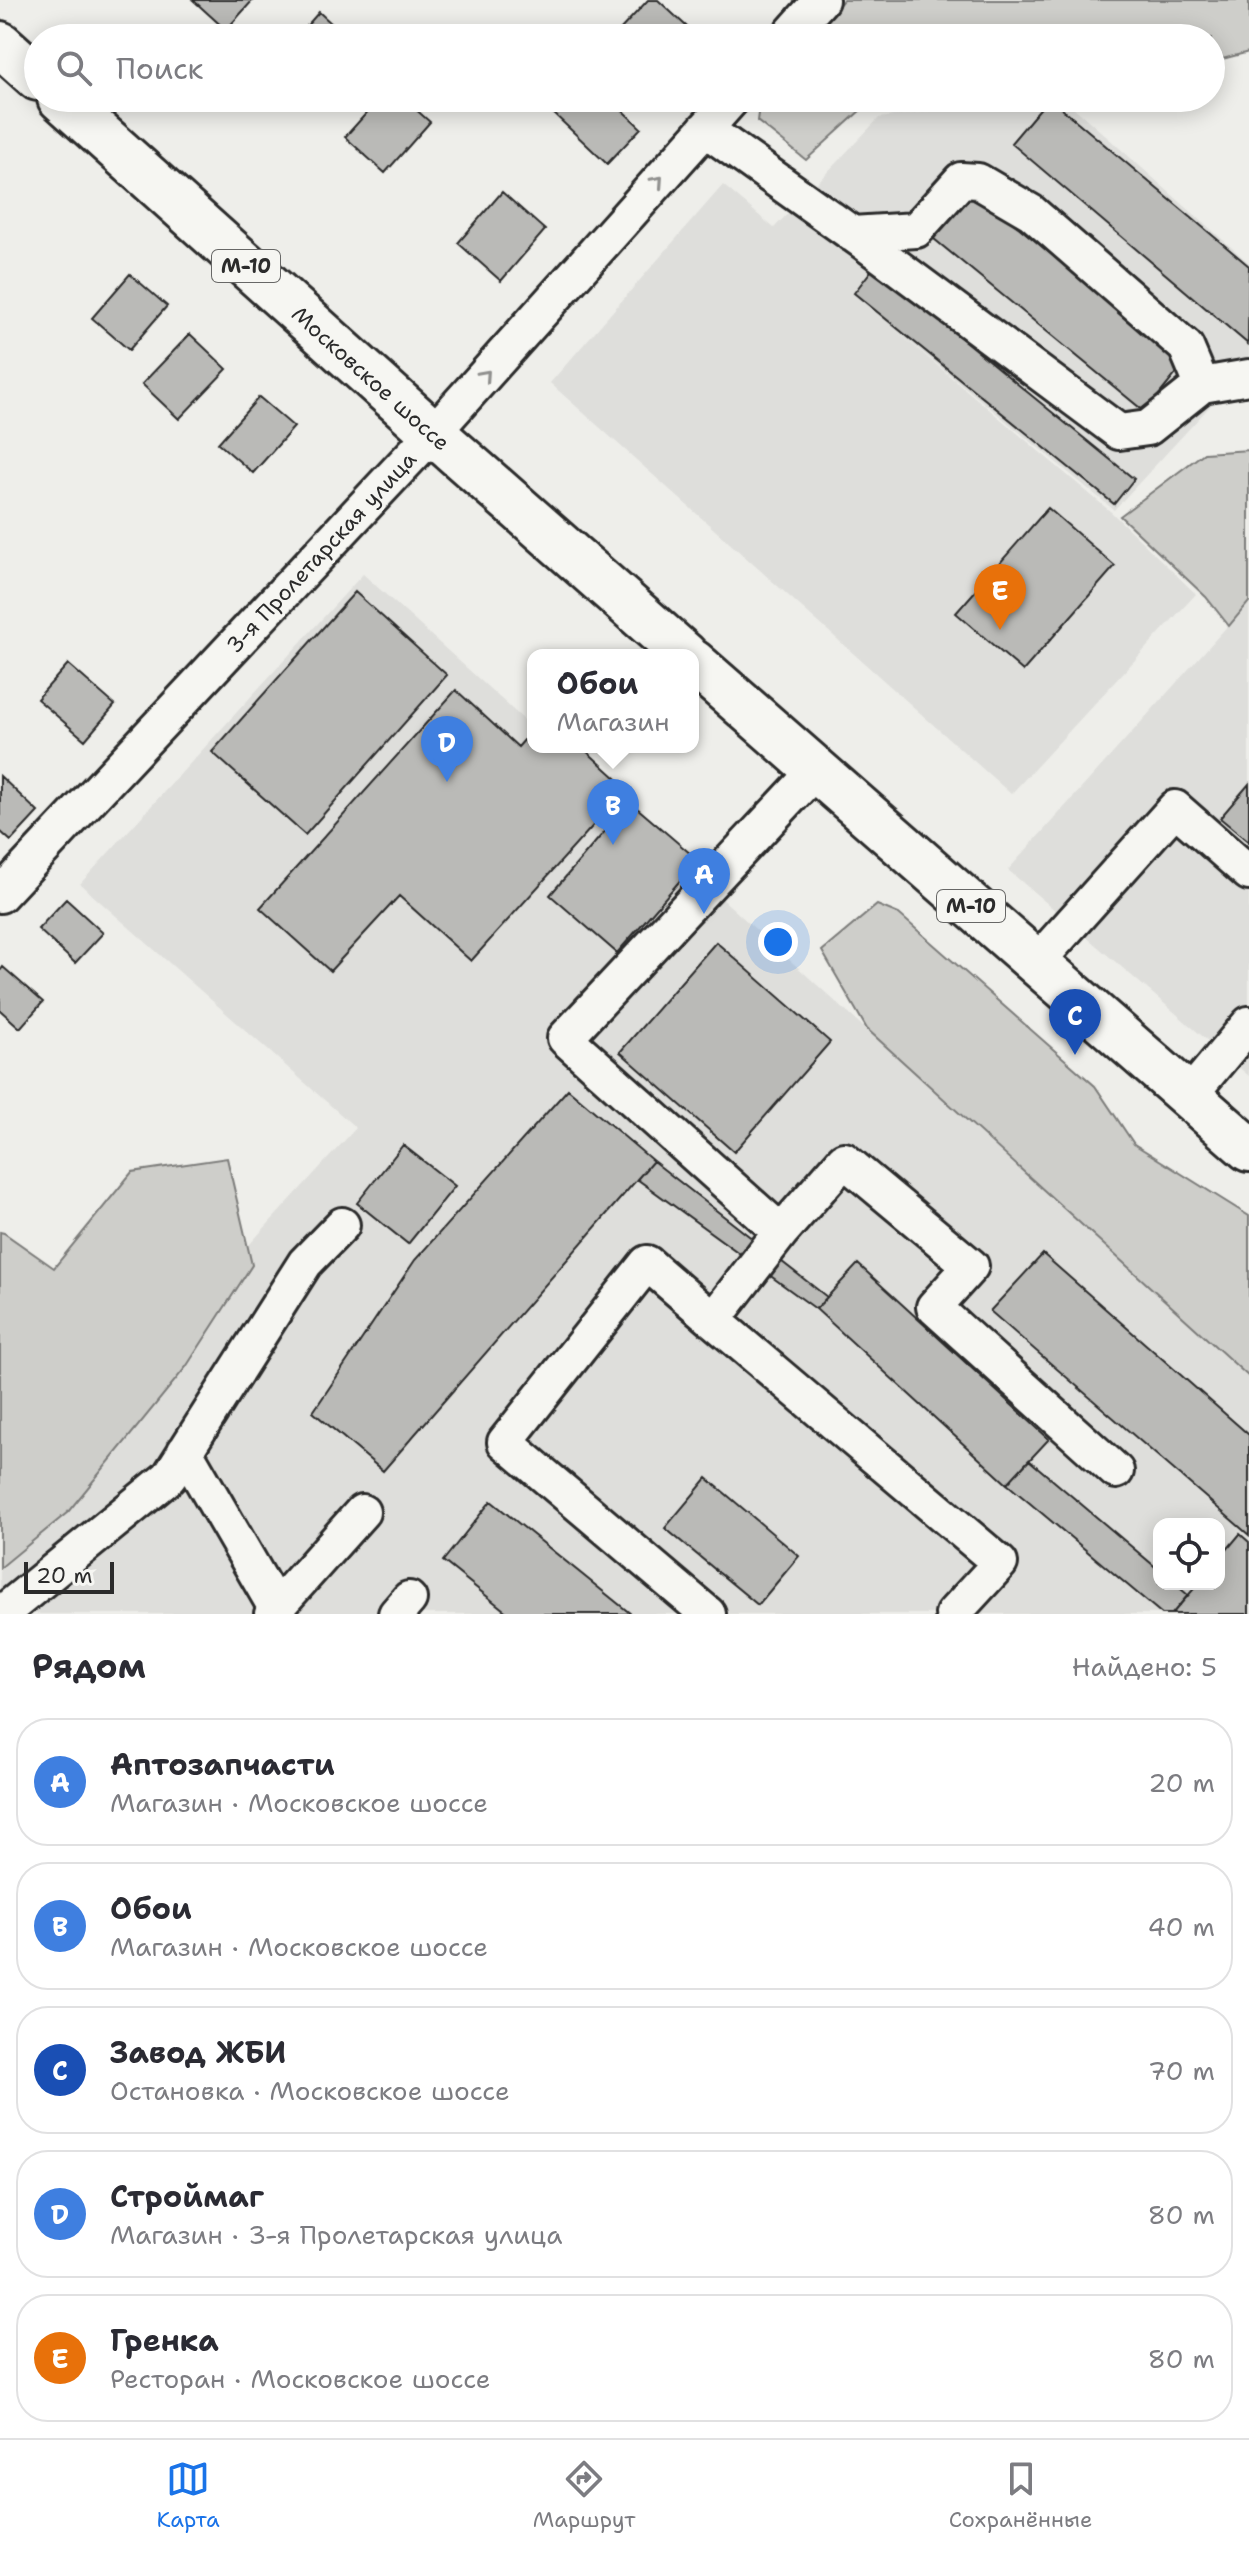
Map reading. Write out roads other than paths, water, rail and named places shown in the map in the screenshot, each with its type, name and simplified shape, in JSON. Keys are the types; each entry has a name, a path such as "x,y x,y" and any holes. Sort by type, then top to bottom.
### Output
{"highway":[{"path":"0,44 24,65"},
{"name":"Московское шоссе","path":"76,112 678,649"},
{"name":"М-10","path":"699,667 1249,1149"}],"street":[{"path":"800,24 821,0"},
{"name":"3-я Пролетарская улица","path":"0,895 433,433 720,112"},
{"path":"705,129 1119,432 1148,428 1202,385 1249,377"},
{"path":"852,234 916,230 961,180 978,181 1031,212 1186,347 1202,385"},
{"path":"781,1232 565,1038 816,770"},
{"path":"1036,963 1175,808 1249,873"},
{"path":"1189,1096 1249,1024"},
{"path":"713,1320 781,1232 844,1160 971,1266 934,1307 1116,1471"},
{"path":"7,1614 12,1605 169,1477 305,1263 342,1225"},
{"path":"708,1614 505,1442 647,1263 1000,1563 953,1614"},
{"path":"185,1451 274,1611 362,1512"}],"place":[{"name":"Гренка","path":"1000,630"},
{"name":"Строймаг","path":"447,782"},
{"name":"Обои","path":"613,845"},
{"name":"Аптозапчасти","path":"704,914"},
{"name":"Завод ЖБИ","path":"1075,1055"}]}
